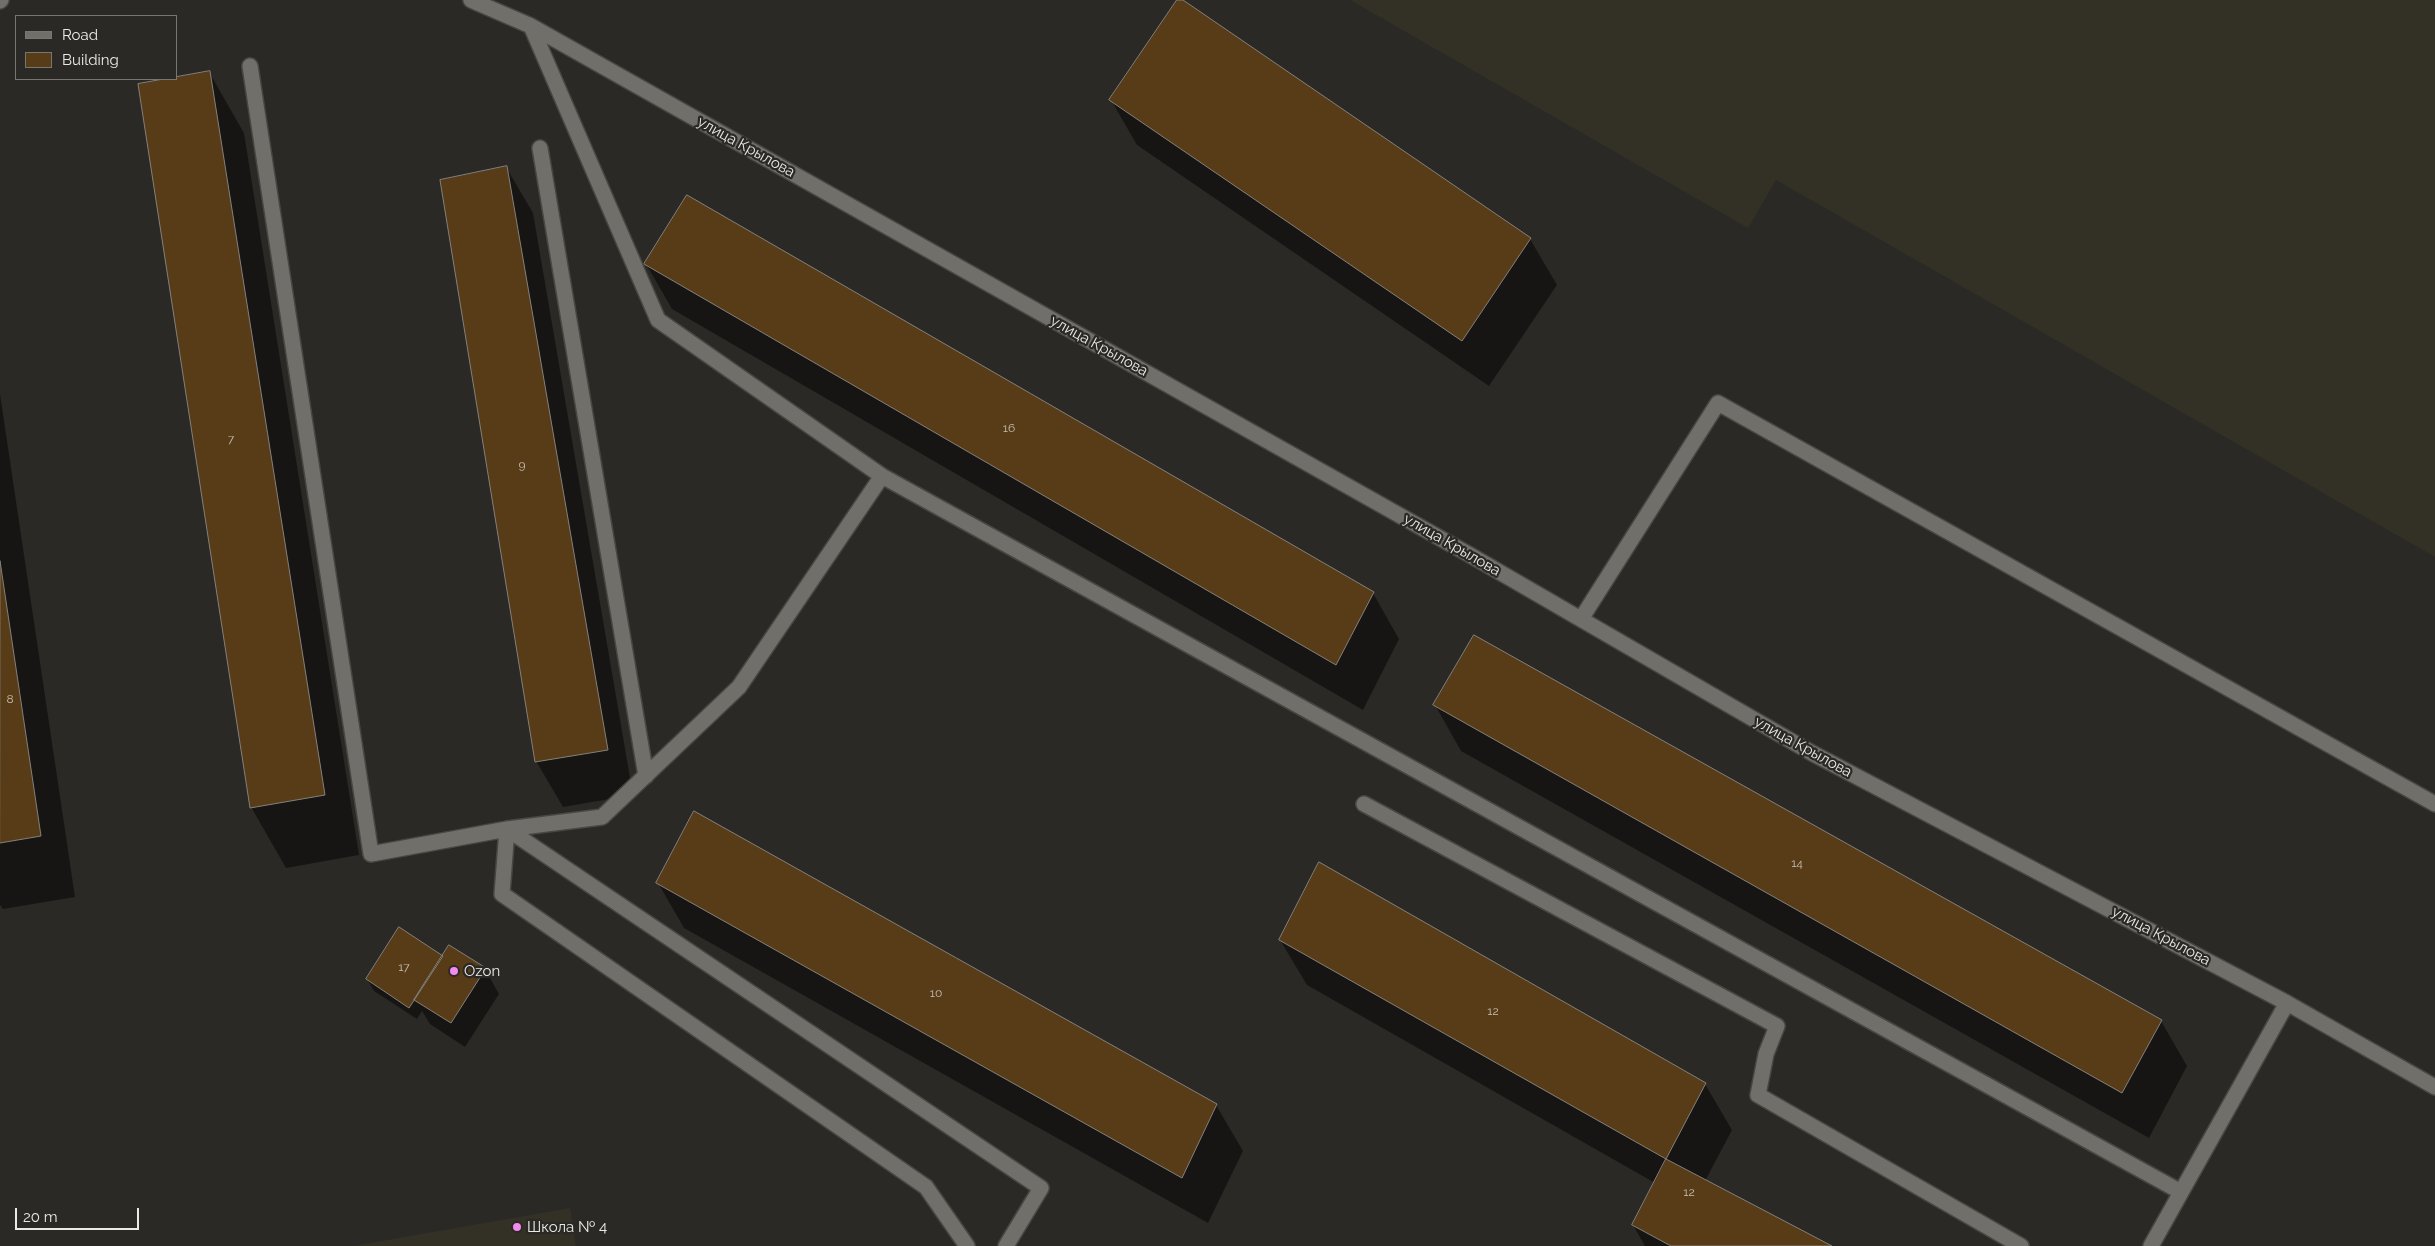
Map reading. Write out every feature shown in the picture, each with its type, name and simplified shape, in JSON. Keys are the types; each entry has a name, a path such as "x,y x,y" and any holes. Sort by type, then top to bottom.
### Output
{"street":[{"name":"улица Крылова","path":"471,0 531,26 1581,619 1812,753 2287,1003 2435,1087"},
{"path":"531,26 658,320 882,476 2182,1192"},
{"path":"250,66 371,854 507,829 602,817 739,687 882,476"},
{"path":"540,148 646,776"},
{"path":"1581,619 1718,403 2435,804"},
{"path":"1364,804 1777,1026 1766,1054 1758,1096 2021,1246"},
{"path":"507,829 502,894 926,1187 967,1246"},
{"path":"507,829 1041,1188 1006,1246"},
{"path":"2152,1246 2287,1003"}],"shaded area":[{"path":"1350,0 2435,0 2435,557 1776,180 1748,228"},
{"name":"Школа № 4","path":"570,1208 576,1246 353,1246"}],"building":[{"path":"1177,0 1183,0 1531,238 1462,341 1109,100"},
{"path":"210,71 325,795 250,808 138,84 160,80 178,80 178,77"},
{"path":"507,166 608,750 535,762 440,180"},
{"path":"687,195 1374,592 1336,665 644,264"},
{"path":"0,561 41,836 0,843"},
{"path":"1474,635 2162,1020 2122,1093 1433,705"},
{"path":"694,811 1217,1104 1182,1178 656,883"},
{"path":"1319,862 1706,1083 1666,1159 1279,940"},
{"path":"399,927 443,956 409,1008 366,979"},
{"path":"449,945 486,968 451,1023 414,1000"},
{"path":"1666,1159 1832,1246 1671,1246 1632,1225"}],"place":[{"name":"Ozon","path":"454,971"},
{"name":"Школа № 4","path":"517,1227"}]}
